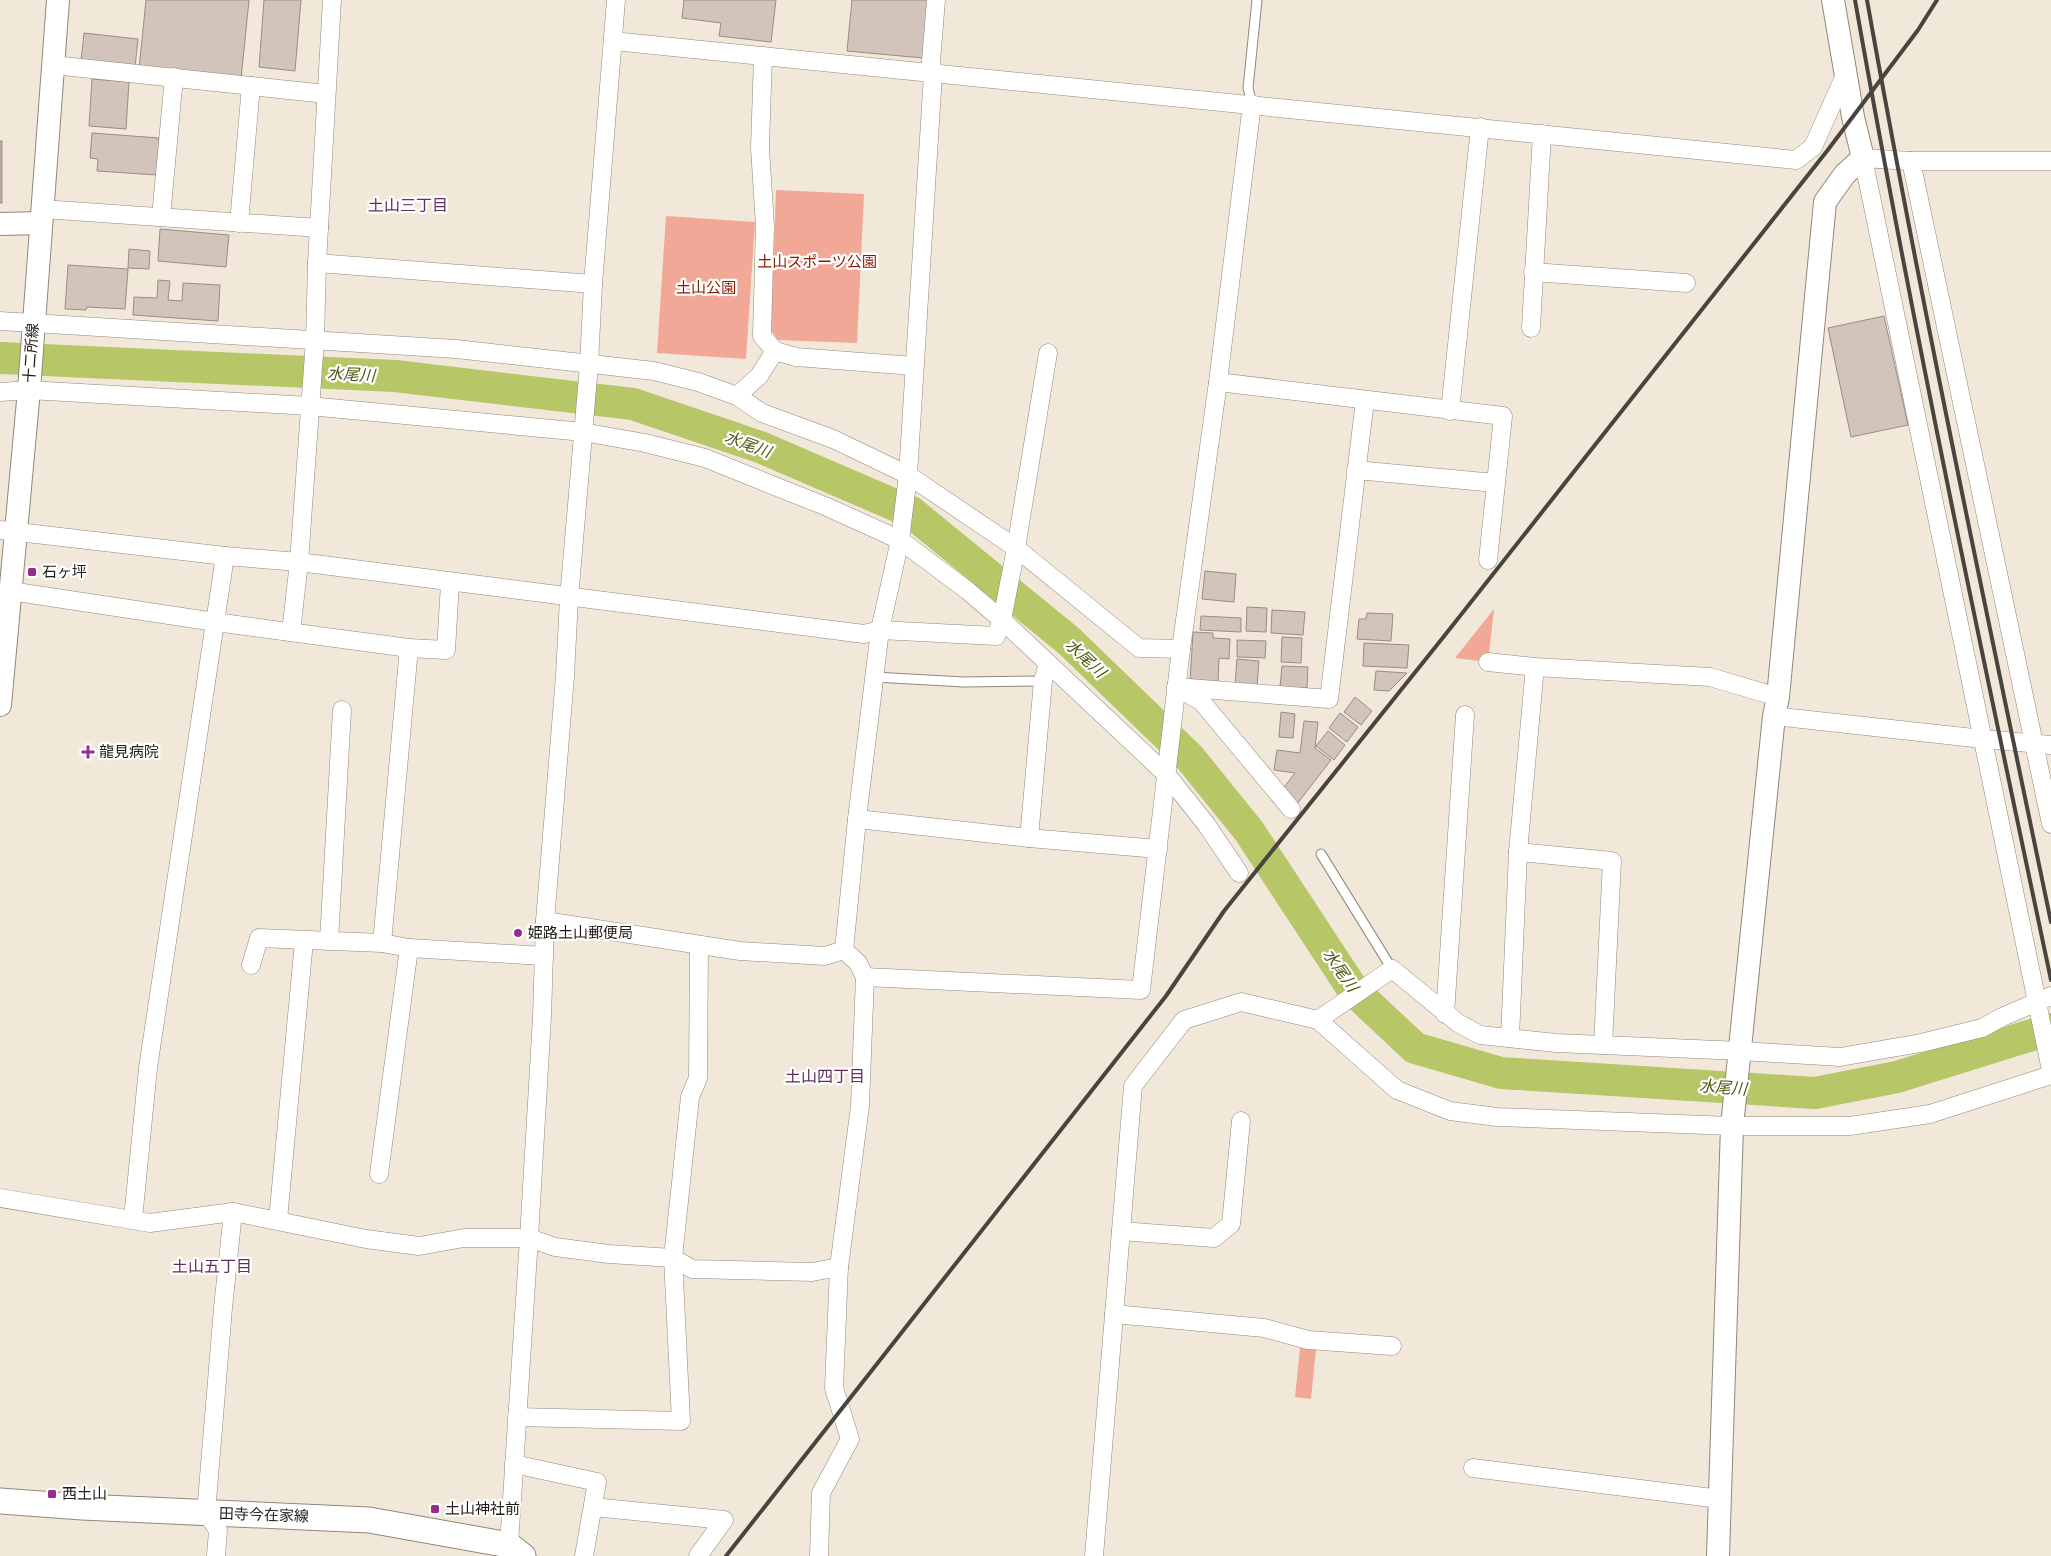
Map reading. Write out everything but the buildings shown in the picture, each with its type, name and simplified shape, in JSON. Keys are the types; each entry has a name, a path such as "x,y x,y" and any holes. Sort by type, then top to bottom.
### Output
{"main road":[{"name":"田寺今在家線","path":"0,1501 82,1507 369,1520 516,1551"}],"street":[{"name":"十二所線","path":"0,705 10,591 8,531 29,390 58,0"},
{"path":"291,632 299,562 315,340 317,262 332,0"},
{"path":"516,1551 514,1464 529,1238 544,956 544,921 565,676 569,598 589,365 593,284 616,0"},
{"path":"844,950 857,819 880,630 900,540 908,475 936,0"},
{"path":"1833,0 1853,117 1983,739 2044,999 2051,1070"},
{"path":"613,41 1796,160 1813,147 1846,73"},
{"path":"763,56 760,148 765,226 762,336 775,351 796,357 914,366"},
{"path":"53,65 326,94"},
{"path":"161,217 174,77"},
{"path":"239,223 251,86"},
{"path":"865,977 1141,990 1176,687 1218,382 1252,104"},
{"path":"1450,411 1480,127"},
{"path":"1531,328 1542,134"},
{"path":"1718,1556 1732,1126 1776,706 1825,202 1845,174 1863,158 1911,161 2051,161"},
{"path":"1911,161 2042,743 2051,824"},
{"path":"0,224 41,216 161,217 319,228"},
{"path":"317,262 593,284"},
{"path":"1533,272 1686,282"},
{"path":"0,321 456,349 589,365 654,370 698,382 737,396 762,414 833,439 908,475 1016,548 1139,648 1181,649"},
{"path":"737,396 759,376 775,351"},
{"path":"8,531 225,556 299,562 450,583 864,634 880,630 996,636 1002,620 1016,548 1048,353"},
{"path":"1218,382 1503,416 1488,560"},
{"path":"0,392 29,390 309,406 583,432 645,442 705,458 825,506 900,540 968,591 1002,620 1167,775 1206,824 1239,873"},
{"path":"1176,687 1329,699 1365,400"},
{"path":"1356,470 1495,483"},
{"path":"133,1219 148,1068 225,556"},
{"path":"10,591 215,622 409,648 446,650 450,583"},
{"path":"382,943 409,648"},
{"path":"1488,662 1535,667 1710,677 1776,706 1983,739 2042,743"},
{"path":"1029,838 1043,681 1048,663"},
{"path":"1510,1038 1518,852 1535,667"},
{"path":"1176,687 1201,701 1291,809"},
{"path":"329,941 342,710"},
{"path":"1445,1014 1465,715"},
{"path":"857,819 1029,838 1158,849"},
{"path":"1518,852 1612,861 1603,1045"},
{"path":"544,921 740,951 826,956 844,950"},
{"path":"251,965 260,938 382,943 409,948 544,956"},
{"path":"278,1220 304,941"},
{"path":"517,1417 681,1421 673,1258 690,1097 698,1078 699,946"},
{"path":"379,1174 409,948"},
{"path":"819,1556 821,1493 850,1439 834,1388 839,1267 860,1106 865,977 858,963 844,950"},
{"path":"1318,1020 1392,969 1445,1014 1480,1035 1556,1043 1840,1057 1921,1044 1982,1028 2044,999"},
{"path":"1094,1556 1133,1086 1184,1020 1240,1002 1318,1020 1397,1090 1450,1111 1497,1117 1732,1126 1850,1126 1930,1114 2051,1075"},
{"path":"1121,1231 1214,1238 1231,1224 1241,1121"},
{"path":"0,1198 150,1223 233,1212 366,1240 419,1246 464,1238 529,1238 564,1248 609,1254 673,1258 692,1269 812,1272 839,1267"},
{"path":"216,1556 218,1530 206,1513 233,1212"},
{"path":"1114,1314 1264,1328 1308,1340 1392,1346"},
{"path":"514,1464 597,1482 584,1556"},
{"path":"1473,1468 1720,1499"},
{"path":"593,1507 724,1520 698,1556"}],"lane":[{"path":"1252,104 1248,88 1257,0"},
{"path":"874,678 964,682 1043,681"},
{"path":"1321,854 1392,969"}],"green space":[{"name":"土山スポーツ公園","path":"776,190 864,194 857,343 778,340 771,330"},
{"name":"土山公園","path":"666,216 755,222 746,359 657,353"},
{"path":"1494,609 1488,662 1455,658"},
{"path":"1300,1348 1316,1349 1311,1399 1295,1397"}],"waterway":[{"name":"水尾川","path":"0,358 395,376 633,404 760,447 911,512 1069,641 1190,758 1249,831 1354,991 1415,1048 1501,1073 1815,1093 1897,1077 2051,1029"}],"railway":[{"path":"1855,0 1924,368 2051,980"},
{"path":"1867,0 1979,577 2051,922"},
{"path":"726,1556 1166,996 1224,911 1445,635 1827,151 1918,30 1937,0"}],"place":[{"name":"石ヶ坪","path":"32,572"},
{"name":"龍見病院","path":"88,752"},
{"name":"姫路土山郵便局","path":"518,933"},
{"name":"西土山","path":"52,1494"},
{"name":"土山神社前","path":"435,1509"}],"district":[{"name":"土山三丁目","path":"408,205"},
{"name":"土山四丁目","path":"825,1076"},
{"name":"土山五丁目","path":"212,1266"}]}
